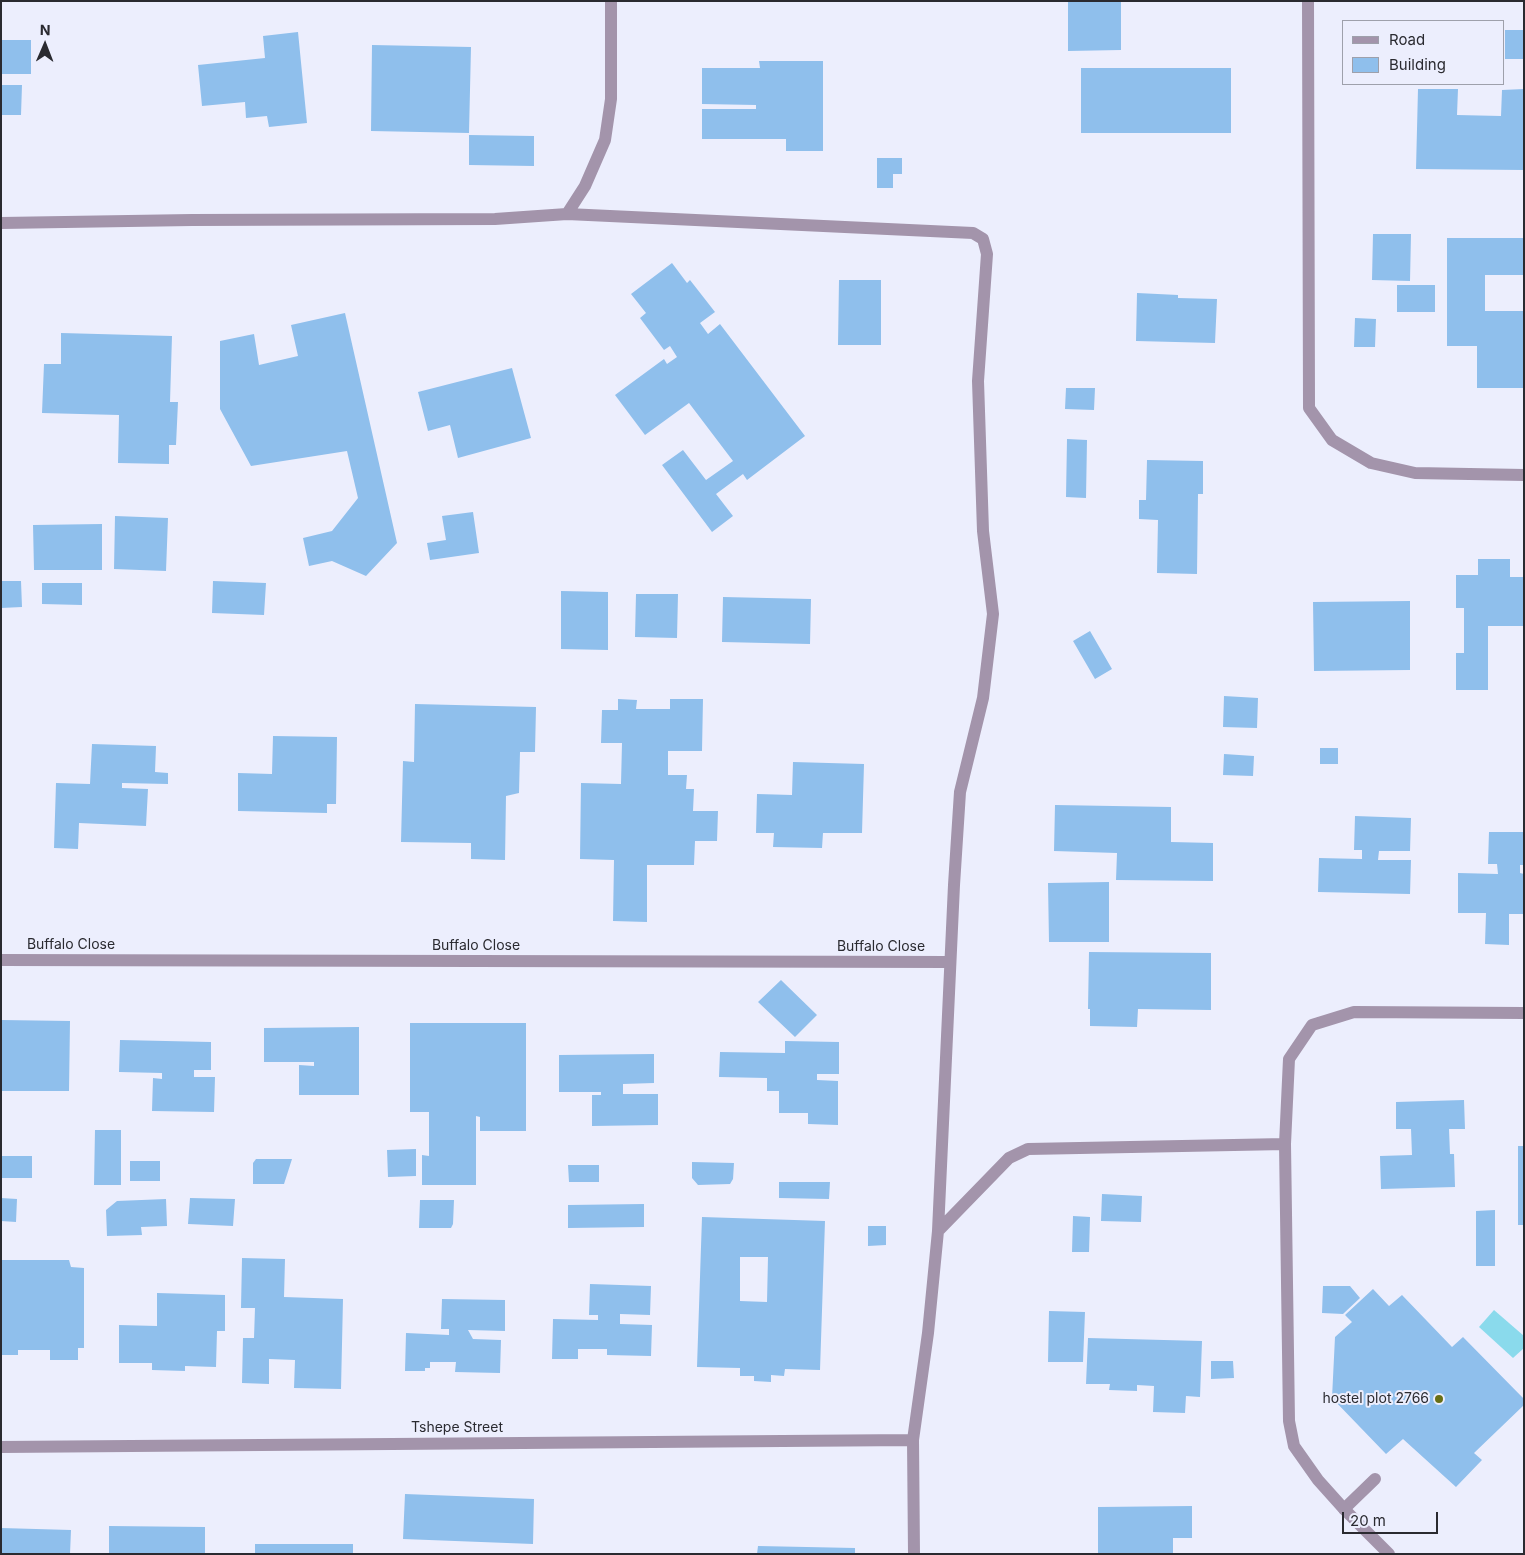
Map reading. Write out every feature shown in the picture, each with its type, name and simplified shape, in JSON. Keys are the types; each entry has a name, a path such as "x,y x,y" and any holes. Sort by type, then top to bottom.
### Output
{"street":[{"path":"566,214 586,186 605,140 611,99 611,1"},
{"path":"1308,1 1309,408 1332,440 1371,463 1415,473 1524,475"},
{"path":"1,224 192,220 495,219 566,214 973,233 983,239 987,254 978,382 984,530 993,614 982,698 960,792 938,1232 928,1333 913,1440 914,1554"},
{"name":"Buffalo Close","path":"1,960 950,962"},
{"path":"1389,1554 1344,1509 1308,1465 1294,1446 1291,1434 1289,1421 1285,1144 1289,1059 1312,1025 1354,1012 1524,1013"},
{"path":"938,1232 1010,1158 1028,1149 1285,1144"},
{"name":"Tshepe Street","path":"1,1447 913,1440"},
{"path":"1344,1509 1375,1479"}],"water":[{"path":"1494,1310 1524,1336 1524,1348 1513,1358 1479,1327"}],"building":[{"path":"1068,1 1121,1 1121,50 1068,51"},
{"path":"1505,30 1524,30 1524,59 1505,59"},
{"path":"298,32 307,123 269,127 267,116 246,118 245,102 202,106 198,65 265,58 263,36"},
{"path":"1,40 31,40 31,74 1,74"},
{"path":"372,45 471,47 469,133 371,131"},
{"path":"759,61 823,61 823,151 786,151 786,139 702,139 702,109 756,109 756,105 702,104 702,68 760,68"},
{"path":"1081,68 1231,68 1231,133 1081,133"},
{"path":"1,85 22,85 21,115 1,115"},
{"path":"1418,89 1458,89 1457,115 1501,116 1502,90 1524,89 1524,170 1416,169"},
{"path":"469,135 534,136 534,166 469,165"},
{"path":"877,158 902,158 902,174 893,174 893,188 877,188"},
{"path":"1373,234 1411,234 1410,281 1372,280"},
{"path":"1447,238 1524,238 1524,275 1485,275 1485,311 1524,311 1524,388 1477,388 1477,346 1447,346"},
{"path":"672,263 687,283 690,280 715,312 700,323 708,334 720,324 805,436 747,480 743,474 716,494 733,516 712,532 662,465 683,450 706,480 733,461 689,403 645,435 615,395 664,359 667,364 677,357 670,346 664,350 640,318 646,313 631,294"},
{"path":"839,280 881,280 881,345 838,345"},
{"path":"1397,285 1435,285 1435,312 1397,312"},
{"path":"1137,293 1178,295 1178,298 1217,299 1215,343 1136,341"},
{"path":"345,313 397,543 366,576 332,561 309,566 303,538 332,531 358,498 347,451 251,466 220,409 220,341 254,334 259,365 298,356 291,325"},
{"path":"1355,318 1376,319 1375,347 1354,347"},
{"path":"61,333 172,336 170,402 178,402 176,445 169,445 169,464 118,463 119,415 42,413 44,364 61,364"},
{"path":"512,368 531,438 458,458 450,425 428,431 418,392"},
{"path":"1066,388 1095,388 1094,410 1065,409"},
{"path":"1067,439 1087,440 1086,498 1066,497"},
{"path":"1147,460 1203,461 1203,494 1198,494 1197,574 1157,573 1158,520 1139,519 1139,500 1146,500"},
{"path":"473,512 479,553 430,560 427,543 446,540 442,516"},
{"path":"115,516 168,518 166,571 114,569"},
{"path":"102,524 102,570 34,570 33,525"},
{"path":"1478,559 1510,559 1510,577 1524,577 1524,626 1488,626 1488,690 1456,690 1456,653 1464,653 1464,608 1456,608 1456,575 1478,575"},
{"path":"1,581 21,581 22,607 1,608"},
{"path":"213,581 266,583 264,615 212,613"},
{"path":"42,583 82,583 82,605 42,604"},
{"path":"561,591 608,592 608,650 561,649"},
{"path":"636,594 678,594 677,638 635,637"},
{"path":"723,597 811,599 810,644 722,642"},
{"path":"1410,601 1410,670 1314,671 1313,602"},
{"path":"1090,631 1112,669 1095,679 1073,641"},
{"path":"1224,696 1258,698 1257,728 1223,727"},
{"path":"618,699 637,700 636,709 670,709 670,699 703,699 702,751 668,751 668,775 687,775 686,789 694,789 693,811 718,811 717,841 695,841 694,865 647,865 647,922 613,921 614,860 580,859 581,783 621,784 622,743 601,743 602,710 618,710"},
{"path":"415,704 536,707 535,752 520,752 519,793 506,796 505,860 471,859 471,843 401,842 403,761 414,762"},
{"path":"273,736 337,737 336,804 327,804 327,813 238,811 238,773 272,774"},
{"path":"92,744 156,746 155,772 168,773 168,784 122,783 122,788 148,789 146,826 79,823 78,849 54,848 56,783 90,784"},
{"path":"1320,748 1338,748 1338,764 1320,764"},
{"path":"1224,754 1254,756 1253,776 1223,775"},
{"path":"793,762 864,764 862,833 823,833 822,848 773,847 774,833 756,833 757,794 792,795"},
{"path":"1055,805 1171,807 1171,842 1213,843 1213,881 1116,880 1117,853 1054,851"},
{"path":"1355,816 1411,818 1410,851 1379,851 1378,860 1411,860 1410,894 1318,892 1319,858 1362,859 1362,850 1354,850"},
{"path":"1489,832 1524,832 1524,865 1520,865 1520,873 1524,874 1524,914 1509,914 1509,945 1485,944 1486,913 1458,913 1458,873 1498,874 1497,864 1488,864"},
{"path":"1109,882 1109,942 1049,942 1048,883"},
{"path":"1089,952 1211,953 1211,1010 1138,1009 1137,1027 1090,1026 1090,1009 1088,1009"},
{"path":"781,980 817,1015 795,1037 758,1002"},
{"path":"1,1020 70,1021 69,1091 1,1091"},
{"path":"410,1023 526,1023 526,1131 480,1131 480,1117 476,1116 476,1185 422,1185 422,1155 429,1156 429,1112 410,1112"},
{"path":"359,1027 359,1095 299,1095 299,1065 314,1066 314,1062 264,1062 264,1028"},
{"path":"120,1040 211,1042 211,1070 194,1070 194,1077 215,1077 214,1112 152,1111 153,1078 162,1079 162,1073 119,1072"},
{"path":"785,1041 839,1042 839,1074 817,1074 817,1080 838,1081 838,1125 808,1124 808,1113 779,1113 779,1091 767,1091 767,1078 719,1077 720,1052 785,1053"},
{"path":"654,1054 654,1083 623,1084 623,1094 658,1094 658,1125 592,1126 592,1095 601,1095 601,1092 559,1092 559,1055"},
{"path":"1464,1100 1465,1129 1449,1129 1450,1154 1454,1154 1455,1187 1381,1189 1380,1156 1412,1155 1411,1129 1396,1129 1396,1102"},
{"path":"95,1130 121,1130 121,1185 94,1185"},
{"path":"1518,1146 1524,1146 1524,1225 1518,1225"},
{"path":"416,1149 416,1176 388,1177 387,1150"},
{"path":"1,1156 32,1156 32,1178 1,1178"},
{"path":"256,1159 292,1159 284,1184 253,1184 253,1163"},
{"path":"130,1161 160,1161 160,1181 130,1181"},
{"path":"692,1162 734,1163 733,1179 730,1184 698,1185 692,1178"},
{"path":"568,1165 599,1165 599,1182 569,1182"},
{"path":"779,1182 830,1182 829,1199 779,1198"},
{"path":"1102,1194 1142,1196 1141,1222 1101,1221"},
{"path":"1,1198 17,1199 16,1222 1,1221"},
{"path":"190,1198 235,1199 233,1226 188,1224"},
{"path":"166,1199 167,1226 141,1227 142,1235 107,1236 106,1210 117,1201"},
{"path":"420,1200 454,1200 453,1224 451,1228 419,1228"},
{"path":"644,1204 644,1227 568,1228 568,1205"},
{"path":"1495,1210 1495,1266 1476,1266 1476,1211"},
{"path":"1073,1216 1090,1217 1089,1252 1072,1252"},
{"path":"702,1217 825,1221 820,1370 785,1369 784,1376 771,1375 771,1382 754,1381 754,1376 740,1376 740,1368 697,1367","holes":["740,1257 768,1257 767,1302 740,1301"]},
{"path":"868,1226 886,1226 886,1245 868,1246"},
{"path":"242,1258 285,1259 284,1297 343,1299 341,1389 294,1388 295,1360 269,1359 269,1384 242,1383 243,1338 254,1338 255,1308 241,1308"},
{"path":"1,1260 69,1260 71,1267 84,1268 84,1348 78,1348 78,1360 50,1360 50,1350 18,1350 18,1355 1,1355"},
{"path":"590,1284 651,1286 650,1315 620,1314 620,1324 652,1325 651,1356 607,1355 607,1349 578,1349 578,1359 552,1359 553,1319 598,1320 598,1315 589,1315"},
{"path":"1323,1286 1350,1286 1360,1298 1343,1314 1322,1313"},
{"path":"1373,1289 1389,1306 1402,1295 1452,1347 1463,1337 1524,1399 1524,1405 1474,1453 1482,1460 1456,1487 1403,1439 1386,1454 1332,1398 1335,1337 1352,1322 1345,1315"},
{"path":"157,1293 225,1295 225,1331 217,1331 216,1367 185,1366 185,1371 152,1370 152,1363 119,1363 119,1325 157,1326"},
{"path":"442,1299 505,1300 505,1331 468,1330 473,1339 501,1340 500,1373 455,1372 456,1362 430,1362 430,1368 425,1368 425,1371 405,1371 406,1333 449,1335 449,1329 441,1329"},
{"path":"1049,1311 1085,1312 1083,1362 1048,1362"},
{"path":"1088,1338 1202,1341 1200,1397 1186,1396 1185,1413 1153,1412 1154,1386 1137,1385 1137,1391 1109,1390 1110,1384 1086,1384"},
{"path":"1211,1361 1233,1361 1234,1378 1211,1379"},
{"path":"405,1494 534,1499 533,1544 403,1539"},
{"path":"1192,1506 1192,1538 1173,1538 1173,1554 1098,1554 1098,1507"},
{"path":"109,1526 205,1527 205,1554 109,1554"},
{"path":"1,1528 71,1530 70,1554 1,1554"},
{"path":"255,1544 353,1544 353,1554 255,1554"},
{"path":"758,1546 855,1548 855,1554 757,1554"}],"place":[{"name":"hostel plot 2766","path":"1439,1399"}]}
